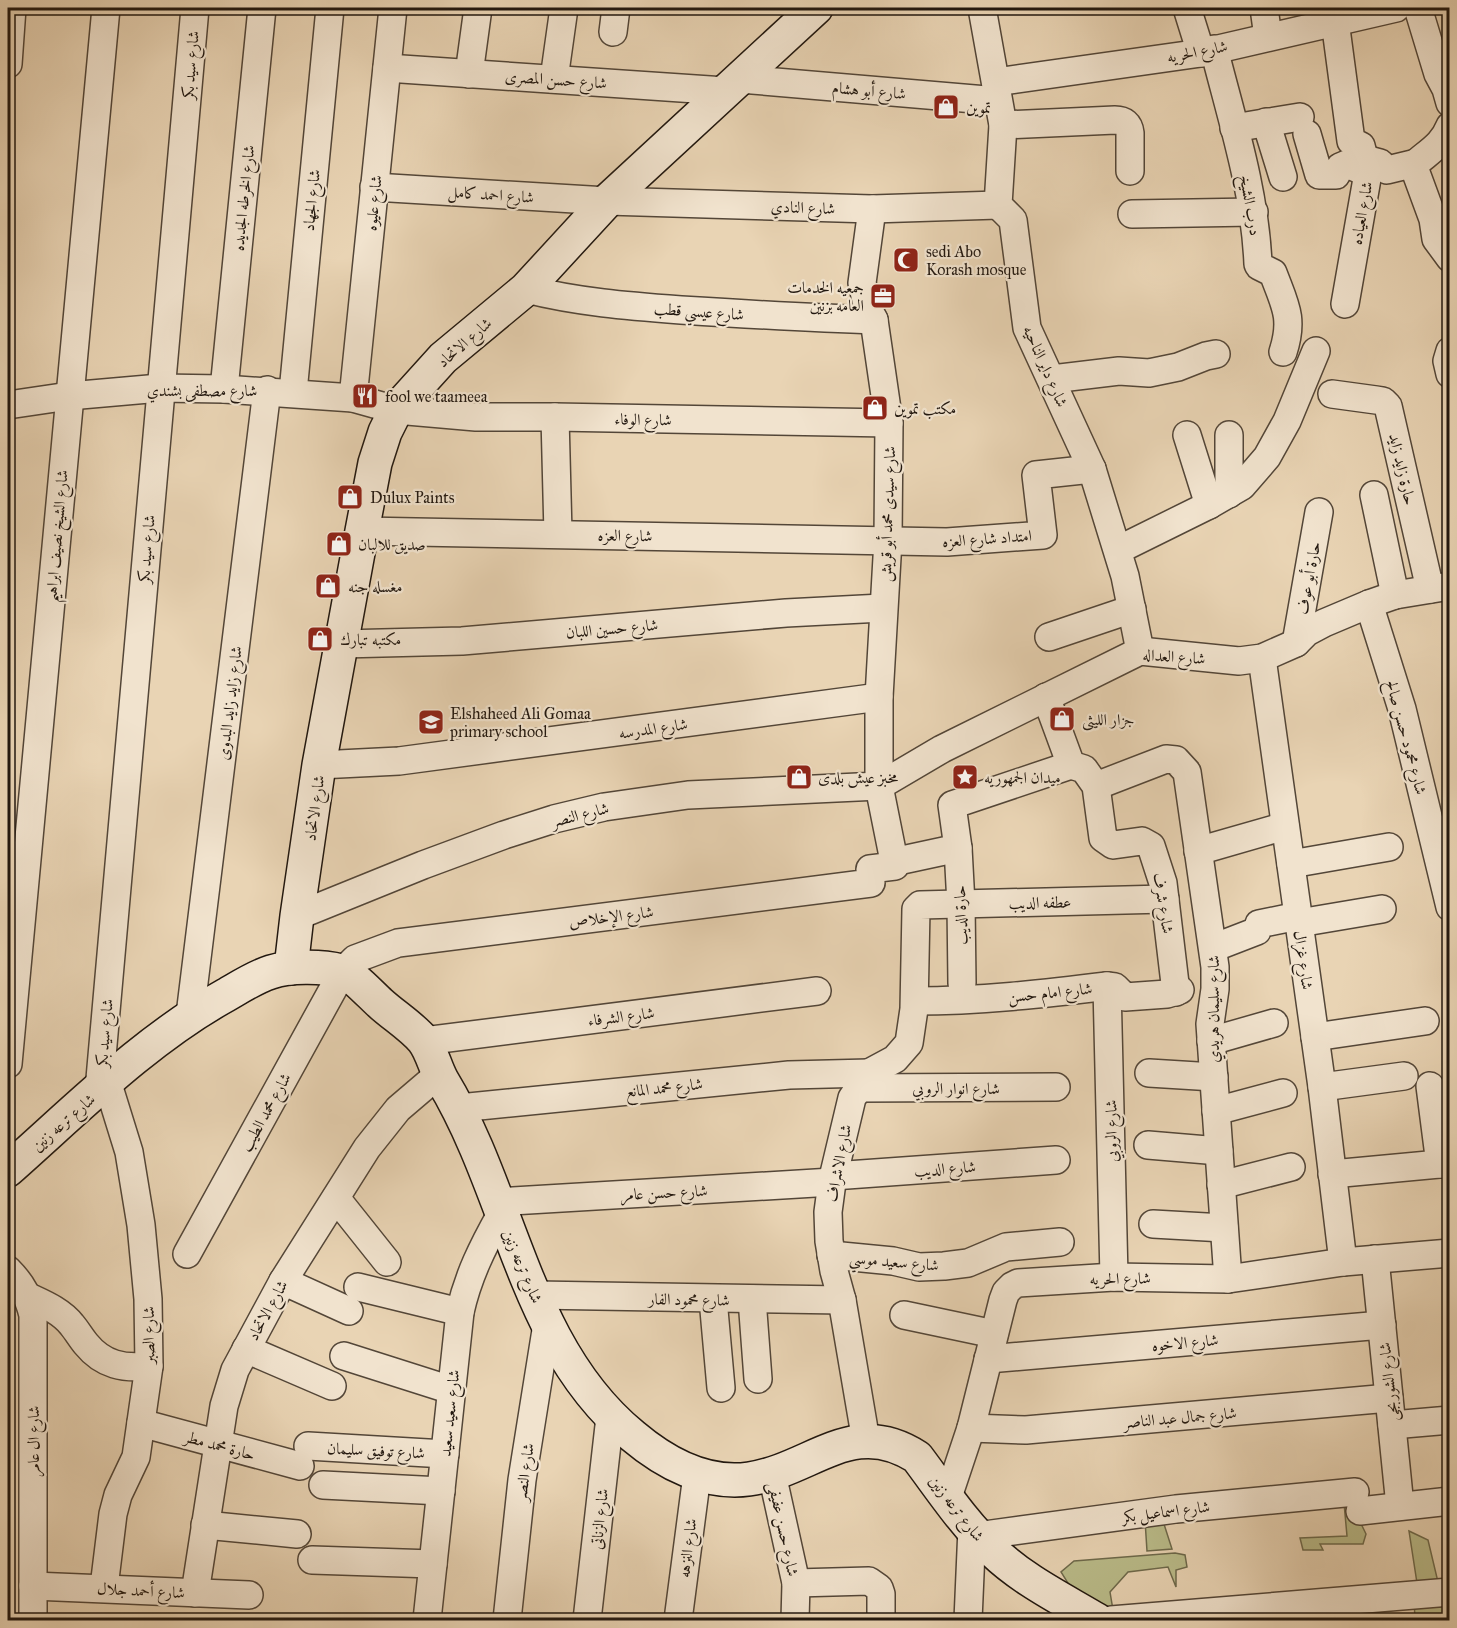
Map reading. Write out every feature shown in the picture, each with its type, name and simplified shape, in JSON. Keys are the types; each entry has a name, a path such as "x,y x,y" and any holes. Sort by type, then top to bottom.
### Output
{"street":[{"path":"8,64 12,8"},
{"name":"شارع الشيخ نصيف ابراهيم","path":"8,1064 106,8"},
{"name":"شارع سيد بكر","path":"103,1086 160,388 195,8"},
{"name":"شارع الخرطه الجديده","path":"224,389 261,8"},
{"name":"شارع الجهاد","path":"280,391 330,8"},
{"name":"شارع عليوه","path":"353,398 393,8"},
{"path":"469,74 478,8"},
{"path":"554,79 564,8"},
{"name":"شارع الاتحاد","path":"291,968 319,765 362,531 375,463 385,432 396,410 443,358 526,290 607,201 816,8"},
{"path":"982,8 999,103 998,205"},
{"name":"درب الشيخ","path":"1188,8 1207,51 1234,128 1254,212 1258,264 1274,273 1289,317 1289,334 1283,352"},
{"path":"1264,8 1269,37"},
{"name":"شارع الحريه","path":"999,103 1207,51 1396,8"},
{"path":"1418,8 1444,74 1449,103"},
{"name":"شارع العياده","path":"1335,21 1351,141 1361,146 1367,166 1345,304"},
{"name":"شارع حسن المصرى","path":"387,68 554,79 732,85"},
{"name":"شارع أبو هشام","path":"732,85 999,103"},
{"path":"999,103 1124,122 1130,133 1130,171"},
{"path":"1266,122 1284,177"},
{"path":"1234,128 1266,122 1304,126 1319,175 1336,175 1340,167 1347,164 1367,166 1380,163 1387,170 1416,163 1437,148 1446,137 1449,126"},
{"path":"1416,163 1415,170 1441,223 1436,238 1449,258"},
{"name":"شارع احمد كامل","path":"374,187 607,201"},
{"name":"شارع النادي","path":"607,201 872,209 998,205"},
{"name":"شارع داير الناحيه","path":"998,205 1013,220 1027,328 1092,470 1118,550 1140,651"},
{"name":"شارع سيدى محمد أبو قريش","path":"872,209 862,283 868,308 874,320 889,423 888,540 882,609 879,697 879,786"},
{"path":"1132,214 1254,212"},
{"name":"شارع عيسي قطب","path":"526,290 570,300 613,304 783,317 874,320"},
{"path":"1118,550 1219,500 1242,486 1267,458 1287,421 1316,351"},
{"path":"1449,351 1447,361 1449,374"},
{"path":"1052,379 1119,371 1149,373 1178,367 1216,354"},
{"name":"شارع مصطفى بشندي","path":"8,405 69,396 160,388 280,391 353,398 396,410"},
{"name":"شارع زايد زايد البدوى","path":"190,1015 280,391"},
{"name":"حارة زايد زايد","path":"1332,394 1383,401 1388,406 1440,587"},
{"name":"شارع الوفاء","path":"396,410 476,417 889,423"},
{"path":"555,417 558,534"},
{"path":"1187,435 1219,500"},
{"path":"1219,500 1229,435"},
{"name":"امتداد شارع العزه","path":"888,540 947,542 1043,535 1036,475 1092,470"},
{"path":"1374,495 1395,595"},
{"name":"حارة أبو عوف","path":"1296,643 1319,512"},
{"name":"شارع العزه","path":"362,531 888,540"},
{"name":"شارع العداله","path":"879,786 942,749 1140,651 1239,661 1262,658 1296,643 1307,632 1324,623 1369,604 1395,595 1440,587"},
{"name":"شارع محمود حسن صالح","path":"1369,604 1402,709 1449,907"},
{"name":"شارع حسين اللبان","path":"342,644 462,641 786,613 882,609"},
{"path":"1049,637 1132,609"},
{"name":"شارع غزال","path":"1262,658 1322,1087 1343,1262"},
{"name":"شارع المدرسه","path":"319,765 418,759 879,697"},
{"path":"1046,697 1071,765 1084,770 1095,786"},
{"name":"شارع سليمان هريدي","path":"1095,786 1166,759 1176,760 1187,772 1213,948 1215,989 1211,1041 1227,1279"},
{"name":"حارة الديب","path":"962,983 958,848 952,804 1071,765"},
{"path":"879,786 882,865 958,848"},
{"name":"شارع النصر","path":"297,916 504,835 554,819 604,807 688,795 879,786"},
{"name":"شارع شرف","path":"1095,786 1103,838 1113,845 1142,841 1149,844 1156,860 1163,883 1178,991"},
{"path":"1198,851 1285,826"},
{"path":"1291,864 1389,847"},
{"name":"شارع الإخلاص","path":"343,971 355,959 398,943 871,883 882,865"},
{"name":"عطفه الديب","path":"915,1001 916,909 920,905 1165,899"},
{"path":"1213,948 1257,931 1259,924 1382,909"},
{"name":"شارع ترعه زنين","path":"8,1170 103,1086 190,1015 274,971 308,967 343,971 424,1041 439,1074 459,1108 541,1310 586,1388 610,1417 636,1440 680,1468 697,1474 730,1480 747,1480 772,1474 839,1447 866,1441 893,1444 917,1457 974,1532 1010,1566 1097,1620"},
{"name":"شارع محمد الطيب","path":"187,1254 343,971"},
{"name":"شارع امام حسن","path":"915,1001 1011,997 1107,986 1115,987 1125,997 1178,991"},
{"name":"شارع الروبي","path":"1107,986 1114,1277"},
{"name":"شارع الشرفاء","path":"424,1041 817,991"},
{"path":"863,1081 895,1059 909,1044 915,1001"},
{"path":"1315,1037 1425,1021"},
{"path":"1211,1041 1274,1023"},
{"path":"1149,1073 1214,1077"},
{"name":"شارع الاتحاد","path":"195,1593 230,1382 283,1281 367,1148 398,1109 439,1074"},
{"name":"شارع محمد المانع","path":"459,1108 789,1075 863,1081"},
{"path":"1322,1087 1404,1076"},
{"name":"شارع انوار الروبي","path":"863,1081 1056,1088"},
{"name":"شارع الاشراف","path":"863,1081 852,1098 833,1179 828,1212 831,1255 842,1300 866,1441"},
{"name":"شارع الصبر","path":"103,1086 129,1152 141,1225 148,1299 149,1366 136,1457 118,1495 113,1514 104,1587"},
{"path":"1332,1174 1444,1164 1430,1086"},
{"path":"1216,1111 1283,1093"},
{"path":"1148,1145 1219,1151"},
{"name":"شارع الديب","path":"833,1179 1056,1160"},
{"path":"1221,1185 1291,1167"},
{"name":"شارع حسن عامر","path":"499,1208 833,1179"},
{"path":"336,1198 387,1262"},
{"name":"شارع سعيد سعيد","path":"427,1620 460,1312 471,1271 499,1208"},
{"path":"1153,1224 1224,1228"},
{"name":"شارع سعيد موسي","path":"831,1255 919,1266 944,1266 968,1263 1006,1247 1060,1242"},
{"name":"شارع الحريه","path":"948,1497 971,1428 1003,1300 1012,1286 1018,1283 1114,1277 1227,1279 1343,1262 1449,1253"},
{"name":"شارع الشوربجى","path":"1375,1259 1400,1506"},
{"name":"شارع ال عامر","path":"8,1270 19,1281 29,1297 33,1315 33,1620"},
{"path":"283,1281 354,1299 460,1312"},
{"path":"29,1297 52,1308 71,1324 99,1357 114,1365 132,1368 149,1366"},
{"path":"713,1299 722,1388"},
{"name":"شارع محمود الفار","path":"541,1310 713,1299 842,1300"},
{"path":"752,1299 758,1379"},
{"name":"شارع النصر","path":"507,1620 541,1310"},
{"name":"شارع الاخوه","path":"904,1315 991,1347 1382,1325"},
{"path":"246,1349 332,1386"},
{"path":"344,1356 452,1390"},
{"name":"شارع جمال عبد الناصر","path":"971,1428 1026,1430 1389,1398"},
{"name":"شارع الزناتى","path":"587,1620 610,1417"},
{"path":"1392,1425 1449,1420"},
{"name":"حارة محمد مطر","path":"141,1423 218,1444 304,1456"},
{"name":"شارع توفيق سليمان","path":"304,1456 445,1454"},
{"name":"شارع النزهه","path":"678,1620 697,1474"},
{"name":"شارع حسن عفيفى","path":"772,1474 796,1583 795,1620"},
{"path":"323,1485 441,1491"},
{"name":"شارع اسماعيل بكر","path":"974,1532 1176,1509 1357,1501 1400,1506 1449,1501"},
{"path":"205,1525 297,1534"},
{"path":"968,1620 974,1532"},
{"path":"312,1560 433,1564"},
{"path":"796,1583 869,1581 879,1588 881,1594 881,1620"},
{"name":"شارع أحمد جلال","path":"33,1586 104,1587 249,1595"},
{"path":"1111,1620 1449,1592"}],"green space":[{"path":"1344,1503 1351,1503 1366,1534 1363,1544 1320,1544 1323,1550 1303,1550 1300,1538 1347,1536"},
{"path":"1145,1520 1163,1521 1172,1549 1147,1551"},
{"path":"1409,1531 1428,1540 1438,1582 1417,1583"},
{"path":"1175,1553 1185,1555 1187,1567 1176,1570 1176,1587 1168,1567 1128,1572 1110,1592 1113,1610 1084,1609 1061,1572 1074,1561"},
{"path":"1449,1596 1449,1620 1415,1620 1414,1598"}],"place":[{"name":"تموين","path":"946,107"},
{"name":"sedi Abo Korash mosque","path":"906,260"},
{"name":"جمعيه الخدمات العامه بزنين","path":"883,296"},
{"name":"fool we taameea","path":"365,396"},
{"name":"مكتب تموين","path":"875,408"},
{"name":"Dulux Paints","path":"350,497"},
{"name":"صديق للالبان","path":"339,544"},
{"name":"مغسله جنه","path":"328,586"},
{"name":"مكتبه تبارك","path":"320,639"},
{"name":"جزار الليثى","path":"1062,719"},
{"name":"Elshaheed Ali Gomaa primary school","path":"431,722"},
{"name":"مخبز عيش بلدى","path":"799,777"},
{"name":"ميدان الجمهوريه","path":"965,777"}]}
